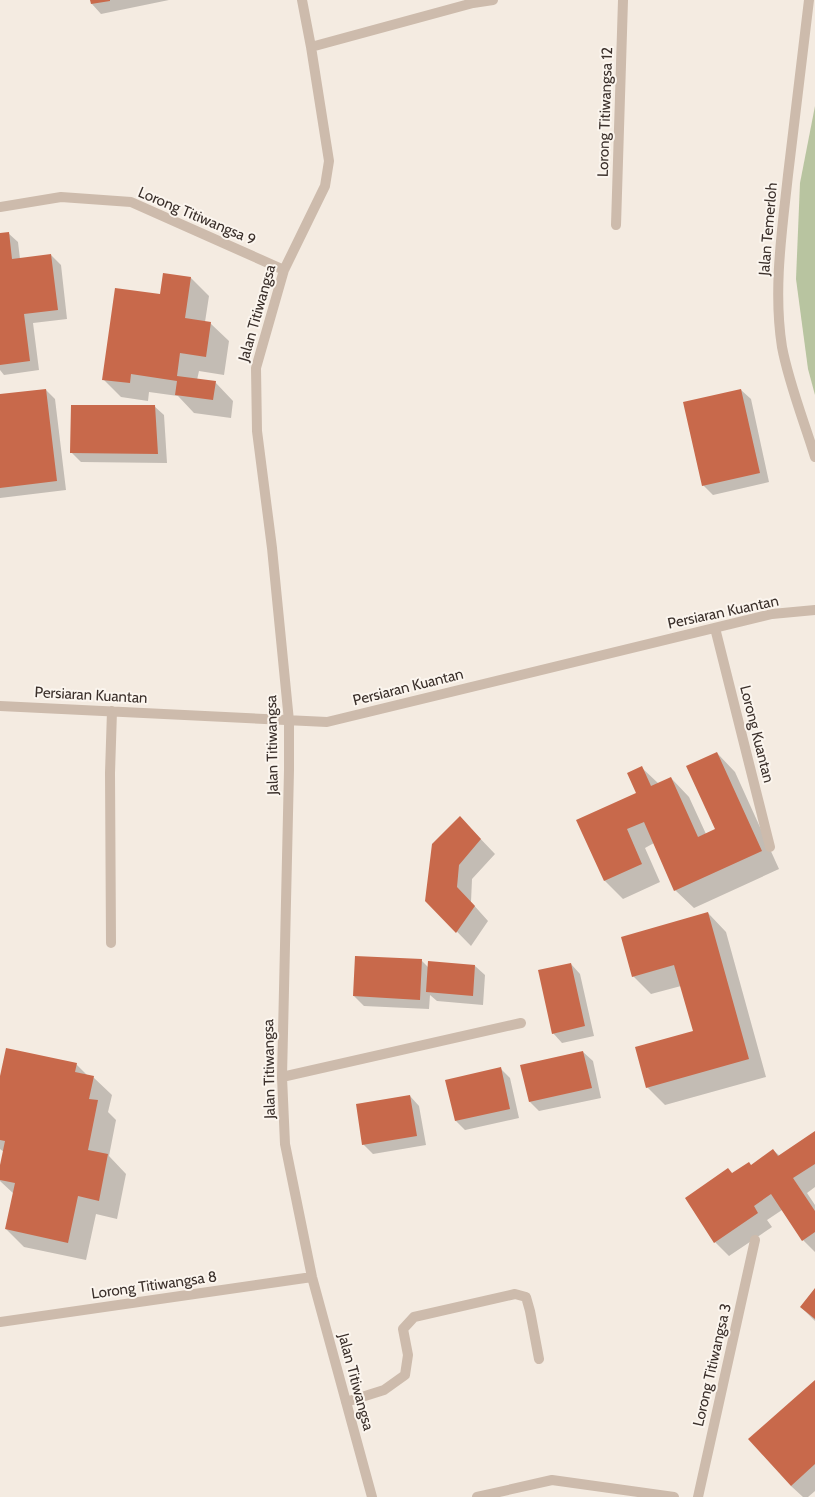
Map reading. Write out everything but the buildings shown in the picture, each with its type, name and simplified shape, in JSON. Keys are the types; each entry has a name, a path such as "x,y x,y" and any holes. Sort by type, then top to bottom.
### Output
{"street":[{"name":"Jalan Titiwangsa","path":"302,0 311,47 328,161 325,186 284,270 256,368 257,431 272,548 289,721 282,1076 285,1144 312,1277 372,1497"},
{"path":"311,47 473,3 493,0"},
{"name":"Lorong Titiwangsa 12","path":"616,226 623,0"},
{"name":"Jalan Temerloh","path":"809,0 783,225 778,283 782,347 789,376 815,457"},
{"name":"Lorong Titiwangsa 9","path":"0,207 61,197 131,202 284,270"},
{"name":"Persiaran Kuantan","path":"0,706 327,722 772,614 815,610"},
{"name":"Lorong Kuantan","path":"715,628 770,847"},
{"path":"112,711 110,773 112,943"},
{"path":"282,1076 521,1022"},
{"name":"Lorong Titiwangsa 3","path":"698,1497 755,1240"},
{"name":"Lorong Titiwangsa 8","path":"0,1322 312,1277"},
{"path":"346,1402 384,1390 405,1375 408,1355 403,1329 414,1317 515,1294 526,1297 539,1359"},
{"path":"477,1497 552,1480 674,1497"}],"green space":[{"path":"815,106 815,395 808,369 796,279 800,183"}]}
